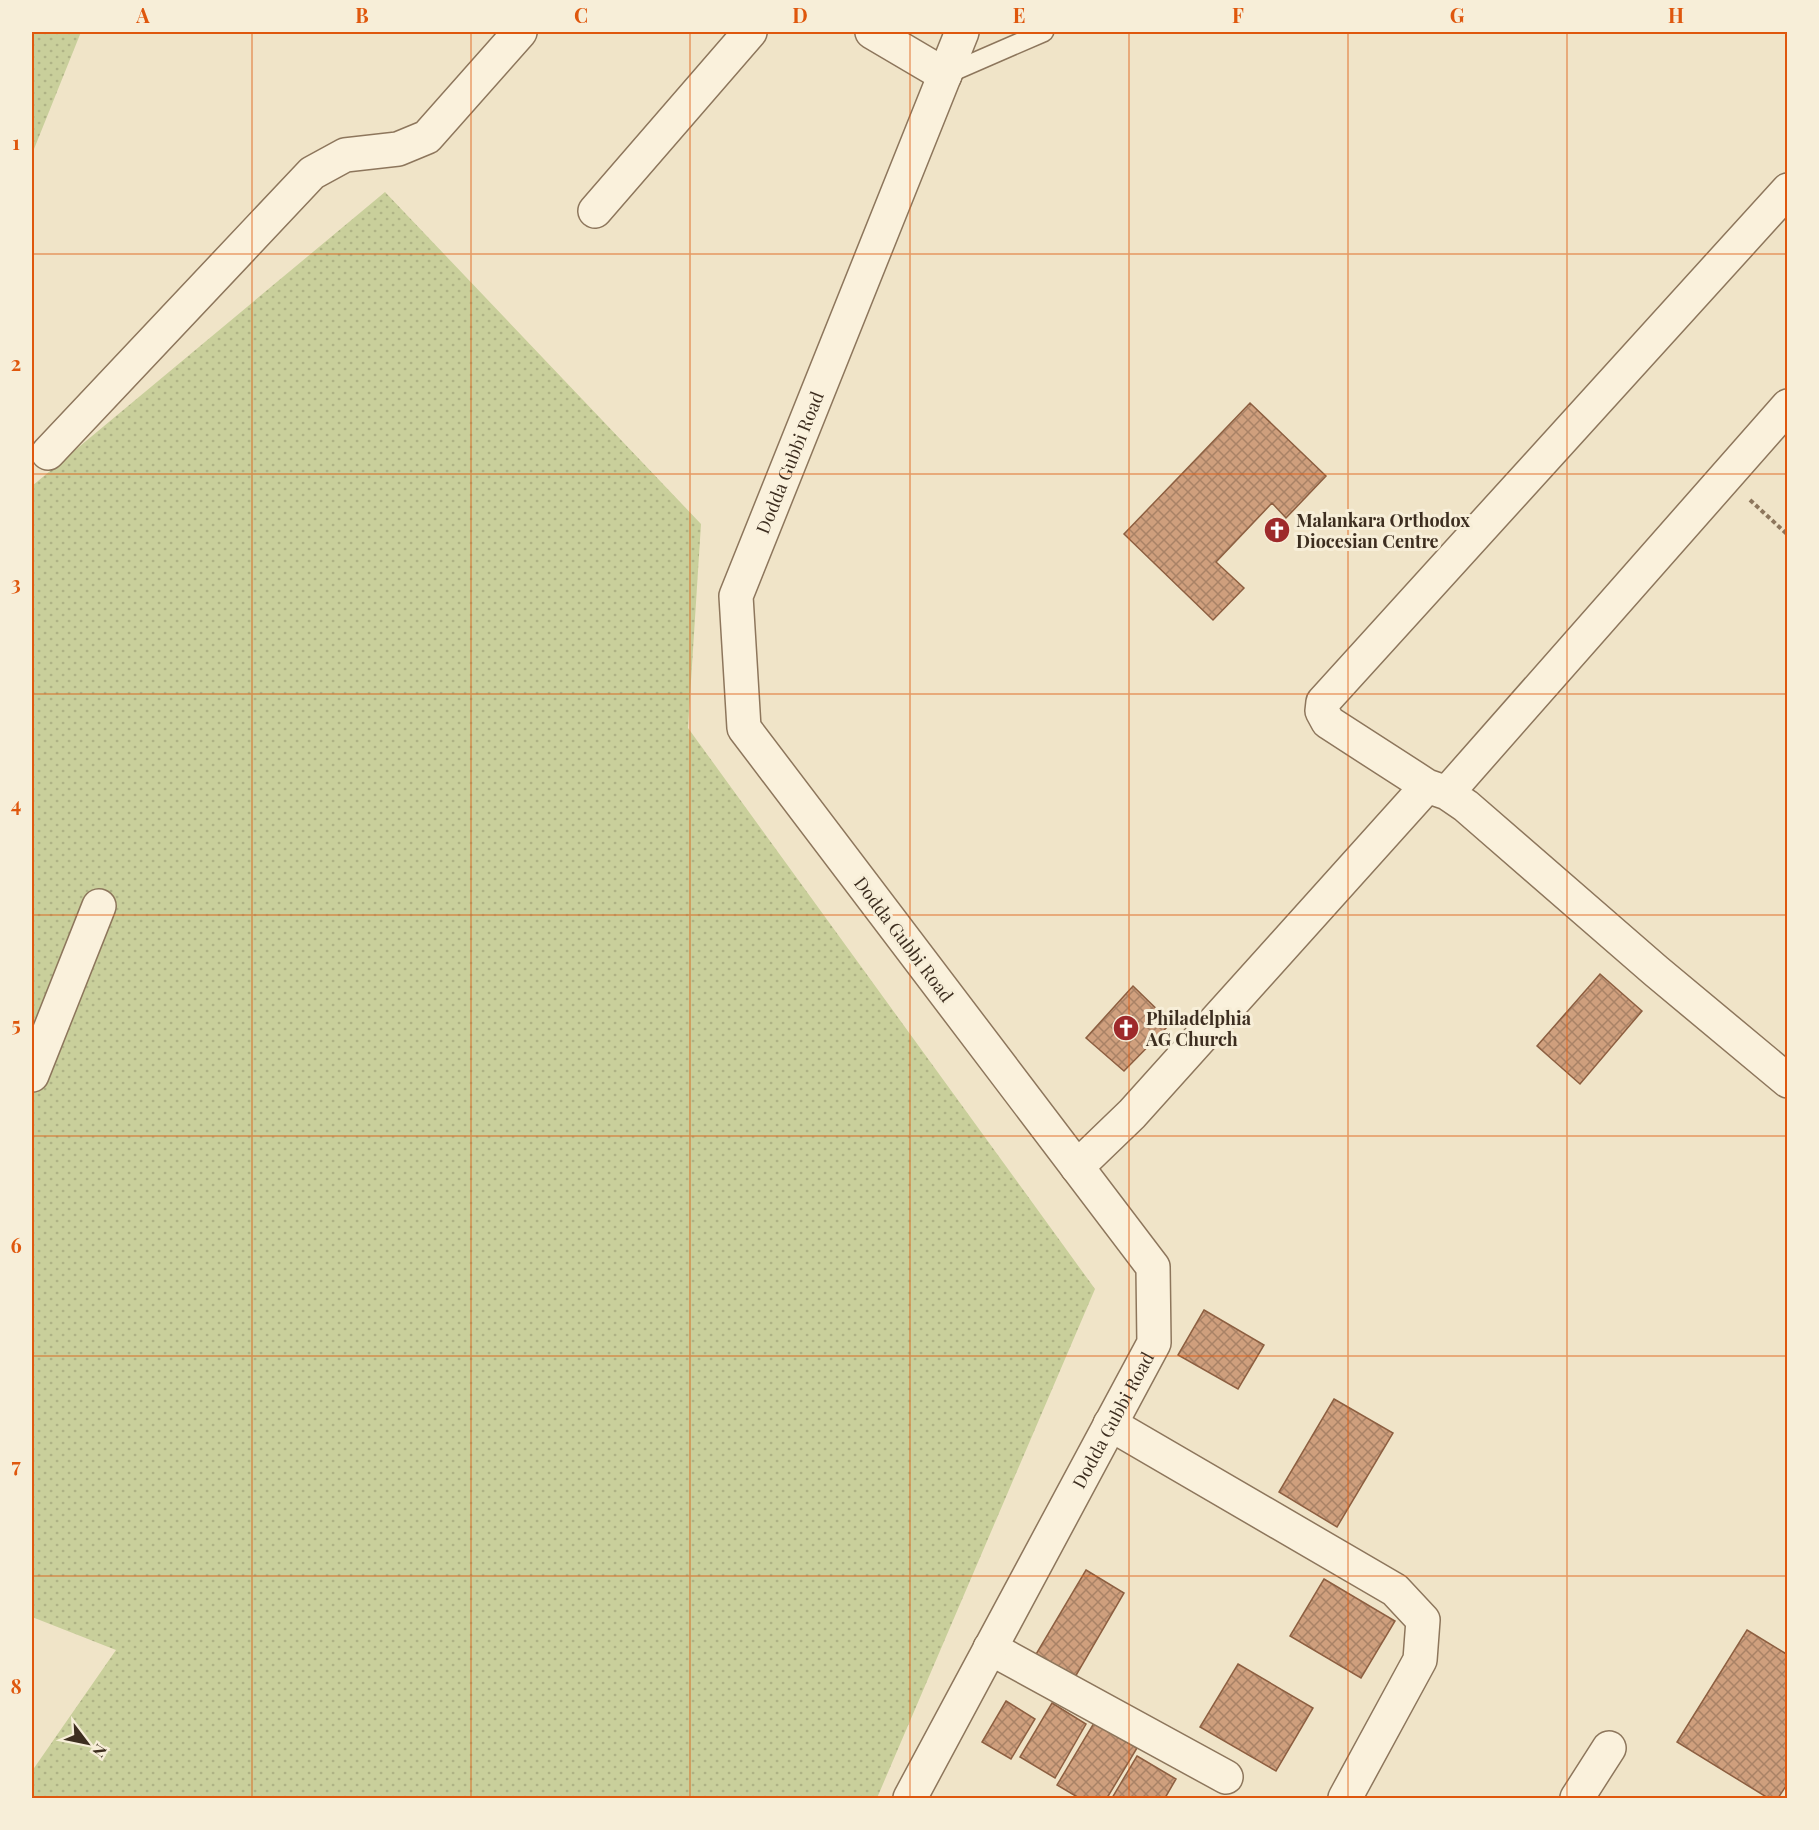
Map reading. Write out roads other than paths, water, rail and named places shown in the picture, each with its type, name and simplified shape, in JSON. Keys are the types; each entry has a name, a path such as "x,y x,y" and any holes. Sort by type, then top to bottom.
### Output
{"street":[{"path":"48,453 312,173 345,155 398,149 427,137 520,32"},
{"path":"595,211 750,32"},
{"path":"872,32 945,75"},
{"name":"Dodda Gubbi Road","path":"910,1798 1154,1343 1153,1267 744,728 736,596 962,32"},
{"path":"1788,190 1323,702 1322,711 1328,722 1437,790 1502,836 1665,979 1788,1081"},
{"path":"1077,1167 1132,1114 1437,790 1788,406"},
{"path":"32,1075 99,906"},
{"path":"1110,1424 1395,1590 1423,1620 1420,1660 1345,1798"},
{"path":"990,1648 1226,1777"},
{"path":"1577,1798 1609,1748"}],"lane":[{"path":"945,75 1044,32"}],"place":[{"name":"Malankara Orthodox Diocesian Centre","path":"1277,530"},
{"name":"Philadelphia AG Church","path":"1126,1028"}]}
